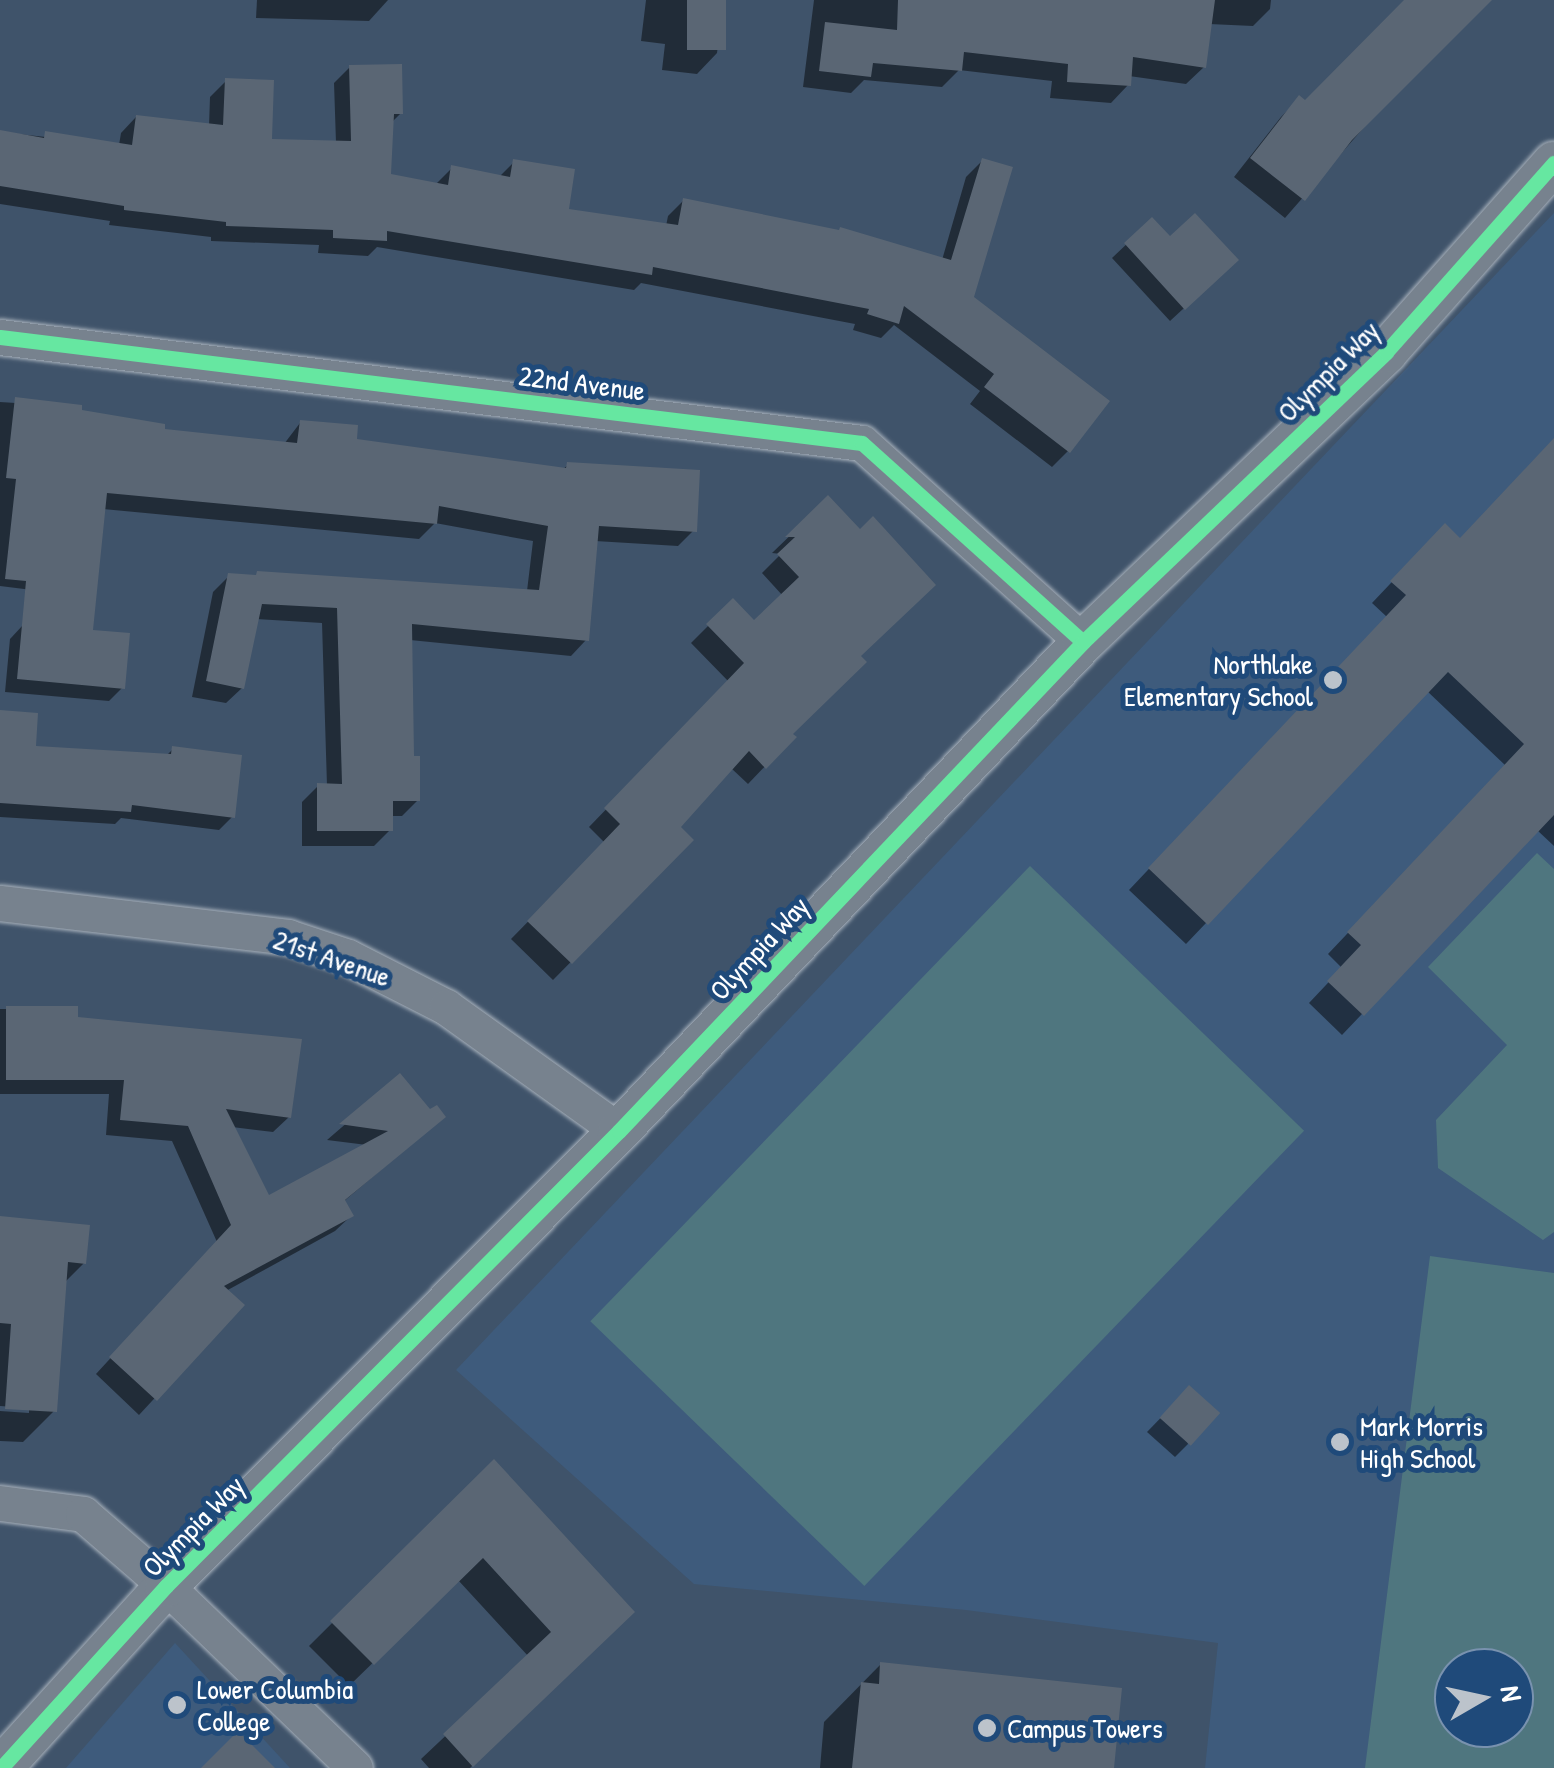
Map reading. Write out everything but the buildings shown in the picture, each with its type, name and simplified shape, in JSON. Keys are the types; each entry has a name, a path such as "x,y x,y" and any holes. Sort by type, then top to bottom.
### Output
{"street":[{"name":"Olympia Way","path":"1,1768 166,1586 619,1131 1083,642 1386,352 1554,163"},
{"name":"22nd Avenue","path":"0,337 862,443 1083,642"},
{"name":"21st Avenue","path":"0,903 288,936 348,957 446,1007 619,1131"},
{"path":"0,1503 83,1514 166,1586 354,1768"}],"shaded area":[{"name":"Northlake Elementary School","path":"1554,213 1554,1768 1205,1768 1218,1643 966,1610 694,1584 456,1370"},
{"name":"Lower Columbia College","path":"175,1643 290,1768 66,1768"}],"green space":[{"path":"1537,853 1554,869 1554,1232 1543,1240 1438,1168 1436,1120 1507,1045 1428,967"},
{"path":"1030,866 1304,1131 864,1586 590,1321"},
{"path":"1430,1256 1554,1273 1554,1768 1365,1768"}],"cycle path":[{"path":"1,1768 166,1586 619,1131 1083,642 1386,352 1554,163"},
{"path":"0,337 862,443 1083,642"}],"place":[{"name":"Northlake Elementary School","path":"1333,680"},
{"name":"Mark Morris High School","path":"1340,1442"},
{"name":"Lower Columbia College","path":"177,1705"},
{"name":"Campus Towers","path":"987,1728"}]}
